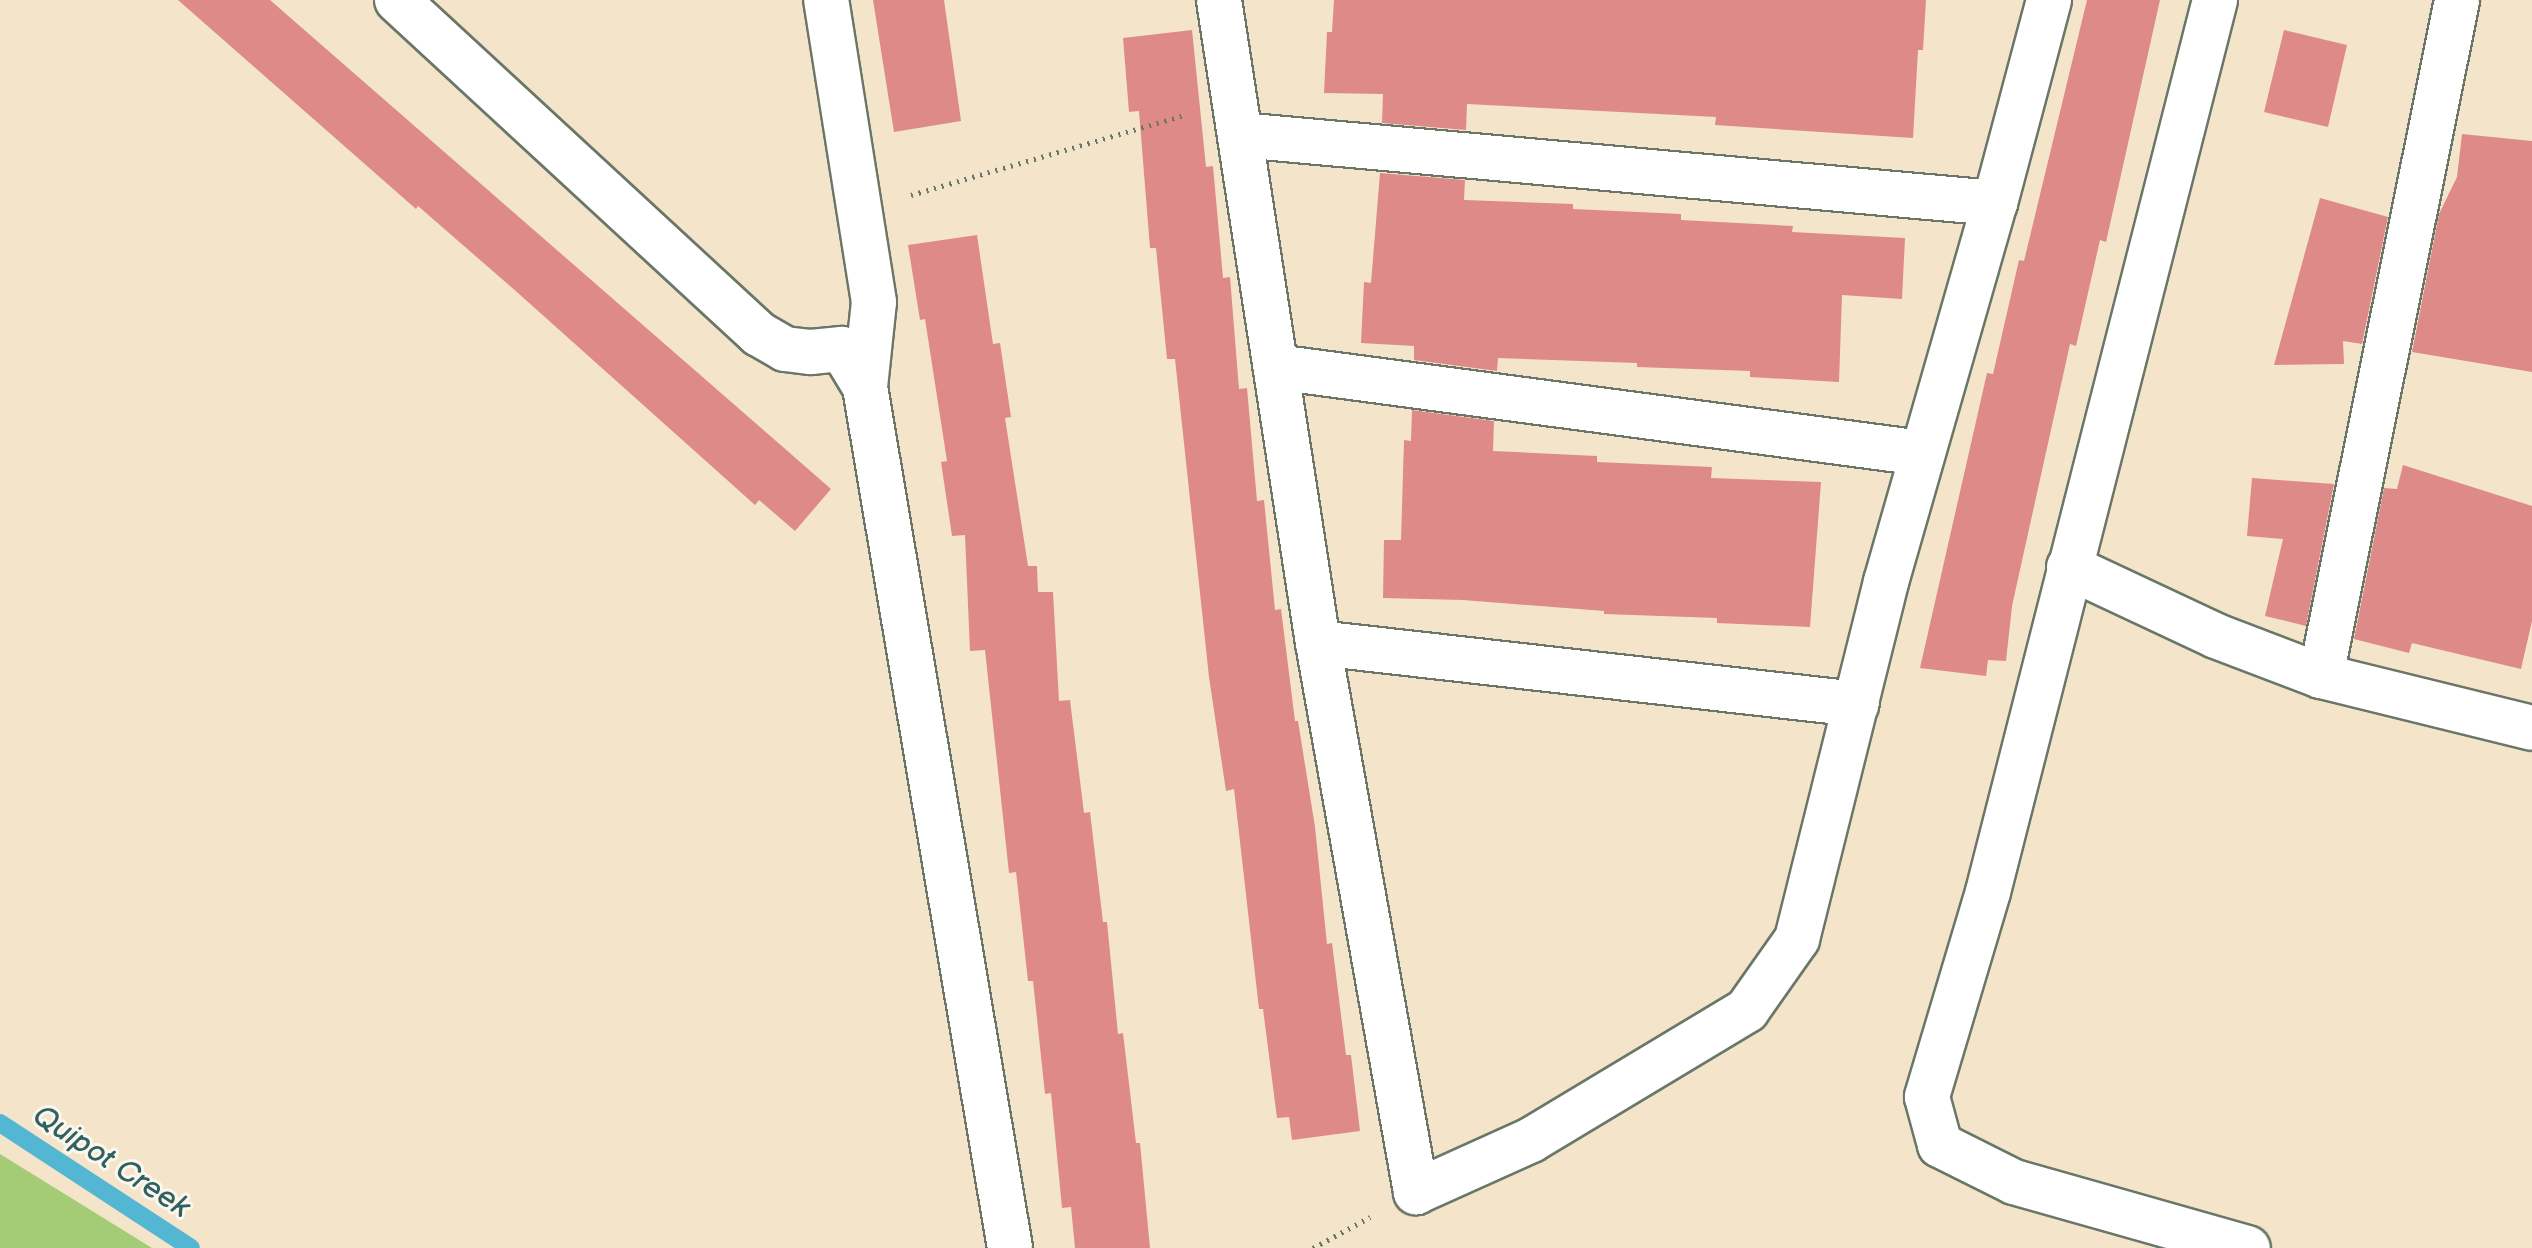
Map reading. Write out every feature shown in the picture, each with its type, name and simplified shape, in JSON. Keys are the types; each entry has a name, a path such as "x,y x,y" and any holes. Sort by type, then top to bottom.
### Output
{"street":[{"path":"397,0 759,334 785,349 811,352 842,349 865,387"},
{"path":"826,0 874,302 865,387 1010,1248"},
{"path":"1219,0 1318,643 1416,1192 1531,1140 1747,1010 1797,939 1921,453 1995,203 2049,0"},
{"path":"2215,0 1988,892 1927,1097 1940,1145 2014,1182 2248,1248"},
{"path":"2321,676 2457,0"},
{"path":"1238,118 1995,203"},
{"path":"1276,367 1921,453"},
{"path":"2069,567 2216,636 2321,676 2532,728"},
{"path":"1318,643 1857,704"}],"path":[{"path":"860,209 1238,118"},
{"path":"1313,1248 1416,1192"}],"green space":[{"path":"0,1154 152,1248 0,1248"}],"building":[{"path":"178,0 270,0 831,489 795,531 759,500 755,505 518,293 418,206 416,209"},
{"path":"873,0 944,0 961,121 894,132"},
{"path":"1334,0 1926,0 1923,50 1918,50 1913,138 1715,125 1716,117 1467,104 1466,130 1382,123 1383,94 1324,93 1327,32 1332,32"},
{"path":"2087,0 2160,0 2106,242 2100,240 2076,346 2070,344 2012,606 2006,661 1988,660 1986,676 1920,668 1987,373 1993,374 2019,260 2024,261"},
{"path":"1192,30 1206,167 1213,166 1223,278 1230,277 1239,389 1247,388 1257,501 1264,500 1275,610 1281,609 1295,721 1298,721 1315,827 1327,944 1332,943 1346,1055 1351,1055 1360,1131 1292,1140 1289,1117 1277,1118 1263,1009 1259,1009 1234,789 1226,791 1209,677 1175,359 1167,359 1156,248 1150,248 1139,111 1129,112 1123,38"},
{"path":"2284,30 2347,45 2328,127 2264,112"},
{"path":"2462,134 2532,141 2532,372 2412,352 2439,214 2457,177"},
{"path":"1380,173 1465,180 1464,200 1573,204 1573,209 1681,214 1681,220 1793,226 1792,232 1905,238 1902,299 1842,295 1839,382 1750,377 1750,371 1637,367 1637,363 1498,358 1497,371 1414,360 1414,346 1361,343 1364,282 1371,283"},
{"path":"2320,198 2388,217 2362,344 2343,341 2344,364 2274,365"},
{"path":"977,235 993,344 1000,343 1011,417 1005,418 1028,566 1037,566 1038,592 1053,592 1059,701 1070,700 1084,813 1090,812 1103,922 1107,922 1118,1034 1123,1033 1136,1143 1140,1143 1150,1248 1075,1248 1071,1207 1062,1208 1051,1093 1045,1094 1033,981 1028,981 1016,872 1009,873 985,650 970,651 965,535 952,536 941,462 947,461 925,319 920,320 908,245"},
{"path":"1412,410 1494,421 1493,451 1597,456 1597,462 1712,467 1711,478 1821,482 1810,627 1717,623 1717,618 1604,614 1604,611 1463,600 1383,598 1384,540 1401,540 1404,440 1411,441"},
{"path":"2403,465 2532,506 2532,621 2521,669 2412,643 2409,653 2354,639 2384,488 2397,489"},
{"path":"2252,478 2334,484 2306,626 2265,616 2283,539 2247,536"}],"waterway":[{"name":"Quipot Creek","path":"0,1123 191,1248"}]}
